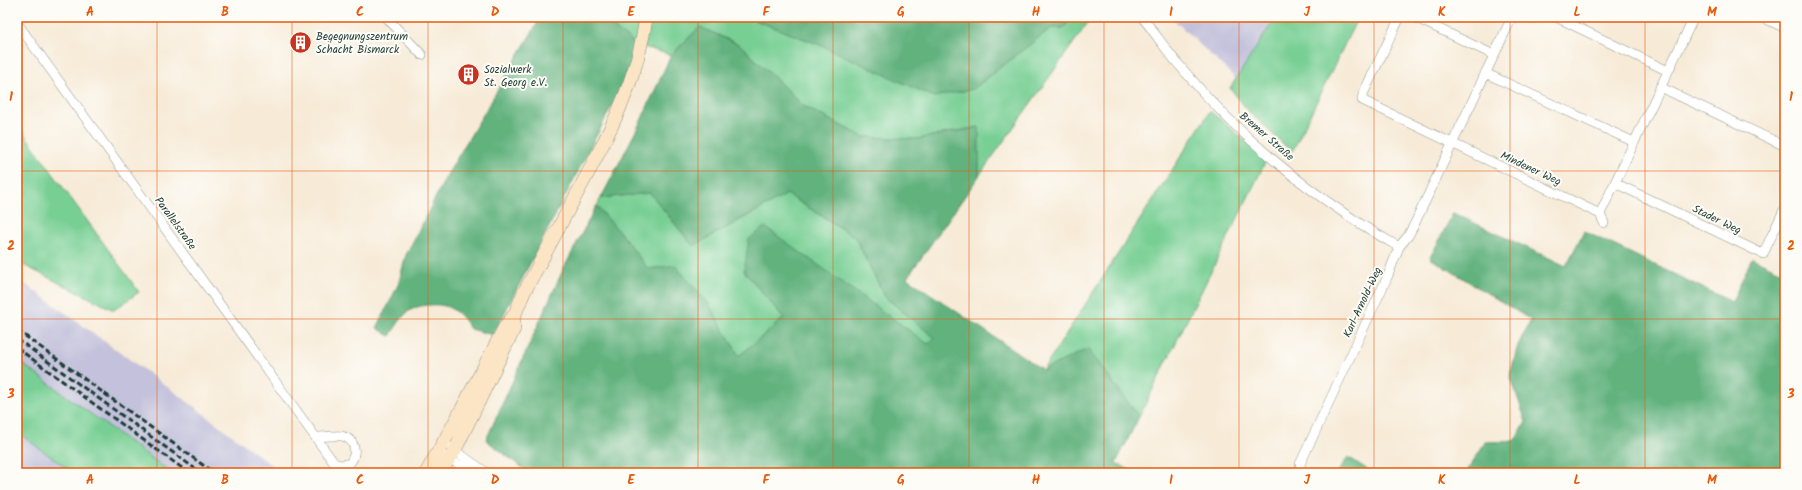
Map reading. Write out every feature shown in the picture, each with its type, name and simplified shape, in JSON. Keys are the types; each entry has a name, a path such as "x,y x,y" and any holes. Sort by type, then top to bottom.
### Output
{"main road":[{"path":"426,473 506,325 514,314 524,292 608,136 632,80 640,53 646,17"},
{"path":"440,473 453,454 514,329 514,314"}],"street":[{"path":"386,17 422,55"},
{"name":"Bremer Straße","path":"1142,17 1191,79 1220,110 1266,153 1330,204 1399,246"},
{"path":"1400,17 1363,94 1362,100 1452,143"},
{"path":"1414,17 1494,54"},
{"name":"Karl-Arnold-Weg","path":"1301,473 1300,464 1387,278 1399,246 1408,236 1414,225 1512,17"},
{"path":"1556,17 1668,71"},
{"path":"1604,223 1600,214 1694,17"},
{"path":"1762,17 1785,28"},
{"name":"Parallelstraße","path":"17,23 308,428 316,437"},
{"path":"1485,73 1634,142"},
{"path":"1660,87 1785,146"},
{"name":"Mindener Weg","path":"1452,143 1600,214"},
{"name":"Stader Weg","path":"1615,183 1763,254 1785,208"},
{"path":"441,447 487,473"},
{"path":"453,454 473,473"}],"shaded area":[{"path":"1171,17 1276,17 1236,79"},
{"path":"17,278 180,396 282,473 172,473 17,360"},
{"path":"17,431 74,473 17,473"}],"green space":[{"path":"541,17 602,17 603,20 637,45 627,77 493,335 470,329 462,318 449,307 427,305 417,307 406,313 390,336 377,328 398,285 406,255 447,175"},
{"path":"602,17 747,17 818,44 973,89 1051,28 1064,28 1071,17 1092,17 979,176 978,127 917,139 863,137 805,107 740,45 700,27 671,55 637,45 603,20"},
{"path":"747,17 1071,17 1064,28 1051,28 973,89 934,97 818,44"},
{"path":"1276,17 1358,17 1292,152 1249,112 1230,88"},
{"path":"700,27 740,45 805,107 863,137 917,139 979,127 979,176 907,278 1043,370 1088,349 1139,417 1116,463 1136,473 529,473 486,440 562,272 596,206 623,236 648,269 675,265 708,303 739,356 784,318 744,271 749,239 765,227 928,344 935,338 885,297 855,237 787,194 693,246 650,193 601,198 640,123 671,55"},
{"path":"1210,111 1267,159 1139,417 1088,350 1043,370"},
{"path":"17,124 139,292 114,310 17,262"},
{"path":"650,193 693,246 787,194 855,237 885,297 936,338 928,344 744,271 784,318 739,356 708,303 648,269 623,236 597,206 601,198"},
{"path":"1453,213 1566,266 1584,231 1732,302 1752,258 1780,271 1785,277 1785,473 1466,473 1485,442 1514,441 1526,422 1510,375 1518,345 1531,320 1430,258"},
{"path":"17,360 172,473 73,473 17,432"},
{"path":"1348,457 1373,473 1337,473"}],"railway":[{"path":"17,330 214,473"},
{"path":"17,339 201,473"},
{"path":"17,348 189,473"}],"place":[{"name":"Begegnungszentrum Schacht Bismarck","path":"301,42"},
{"name":"Sozialwerk St. Georg e.V.","path":"469,75"}]}
